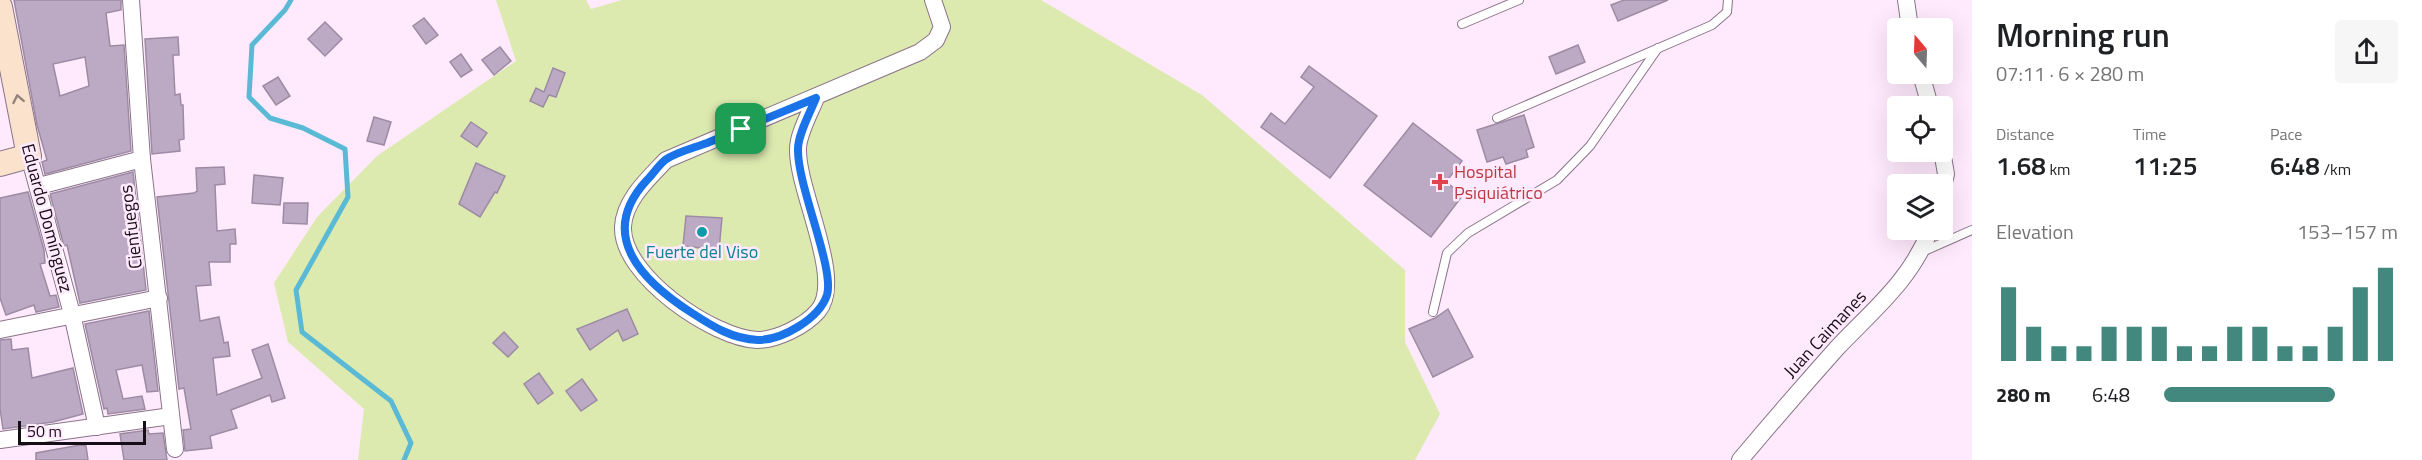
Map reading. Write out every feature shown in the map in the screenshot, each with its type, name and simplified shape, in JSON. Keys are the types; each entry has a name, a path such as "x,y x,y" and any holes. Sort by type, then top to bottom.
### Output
{"street":[{"name":"Cienfuegos","path":"131,0 142,159 175,449"},
{"path":"816,98 798,148 810,216 828,278 827,295 818,311 797,327 777,336 759,340 719,331 674,302 638,267 626,246 623,227 628,207 638,190 666,160 816,98 861,75 920,52 936,40 942,27 933,0"},
{"path":"1906,0 1909,18"},
{"name":"Eduardo Domínguez","path":"0,7 29,156 72,314 98,427"},
{"path":"0,164 29,156"},
{"path":"39,186 142,159"},
{"name":"Juan Caimanes","path":"1740,460 1794,396 1907,276 1926,240"},
{"path":"0,330 159,298"},
{"path":"0,440 171,416"}],"lane":[{"path":"1462,24 1519,0"},
{"path":"1497,118 1712,25 1727,12 1728,0"},
{"path":"1433,312 1447,253 1468,233 1557,180 1590,147 1658,48"},
{"path":"1921,253 1972,230"}],"green space":[{"path":"496,0 586,0 591,9 622,0 1041,0 1202,95 1405,270 1405,342 1440,414 1415,460 358,460 364,409 288,342 274,283 317,217 377,156 516,61"}],"building":[{"path":"14,0 121,0 121,10 106,13 110,46 124,45 131,151 45,174 42,162 47,160 37,125","holes":["85,57 89,86 60,96 53,64"]},
{"path":"1624,0 1668,0 1618,21 1611,5"},
{"path":"424,18 438,35 426,44 413,26"},
{"path":"325,22 342,39 325,56 308,39"},
{"path":"178,37 179,55 173,55 175,95 180,94 181,105 183,105 184,139 179,140 180,151 152,154 145,39"},
{"path":"1578,45 1585,62 1556,74 1549,57"},
{"path":"500,47 511,61 494,75 482,60"},
{"path":"461,54 472,70 461,77 450,62"},
{"path":"1309,66 1377,116 1330,178 1261,127 1271,113 1285,124 1314,87 1301,77"},
{"path":"553,68 565,73 556,97 549,95 543,107 530,101 536,88 544,92"},
{"path":"278,77 290,96 276,105 263,86"},
{"path":"1524,115 1534,147 1526,150 1528,157 1506,164 1503,157 1487,162 1477,130"},
{"path":"374,117 391,122 384,145 367,141"},
{"path":"471,122 487,133 477,147 461,136"},
{"path":"1413,123 1462,161 1446,182 1463,195 1431,237 1364,185"},
{"path":"476,163 505,176 497,193 495,192 480,217 459,204"},
{"path":"224,167 225,184 215,185 217,231 235,229 236,244 230,244 230,262 209,262 211,285 196,286 200,321 219,317 224,343 228,342 230,356 213,358 217,395 262,378 252,350 268,344 285,398 272,402 270,395 231,410 237,428 210,436 212,448 185,451 183,430 191,429 184,388 179,389 157,197 194,193 197,191 196,168"},
{"path":"133,172 146,290 80,303 67,245 64,246 50,194"},
{"path":"254,175 283,178 280,205 252,203"},
{"path":"28,192 44,250 45,263 40,264 50,296 56,295 59,307 36,312 34,305 6,315 0,298 0,198"},
{"path":"284,203 308,203 307,224 283,223"},
{"name":"Fuerte del Viso","path":"686,216 722,218 719,250 683,246"},
{"path":"627,309 638,334 623,341 618,330 590,350 577,329"},
{"path":"1448,309 1473,357 1433,377 1409,329 1435,318"},
{"path":"149,311 158,391 147,392 142,365 116,370 123,399 142,396 145,409 108,414 107,408 104,409 85,324"},
{"path":"504,332 518,347 508,357 493,343"},
{"path":"11,339 12,350 28,348 32,378 73,368 83,414 53,422 3,429 0,409 0,340"},
{"path":"539,373 553,393 538,404 524,384"},
{"path":"582,379 597,400 581,411 566,391"},
{"path":"148,430 149,434 163,433 167,460 124,460 120,434"},
{"path":"80,445 86,446 88,460 36,460 36,453"}],"waterway":[{"path":"291,0 285,10 252,45 249,97 270,118 303,128 345,149 348,197 296,290 302,332 391,401 411,443 404,460"}],"place":[{"name":"Hospital Psiquiátrico","path":"1440,182"},
{"name":"Fuerte del Viso","path":"702,232"}],"route":[{"path":"816,98 798,148 810,216 828,278 827,295 818,311 797,327 777,336 759,340 719,331 674,302 638,267 626,246 623,227 628,207 638,190 666,160 741,129 816,98"}]}
